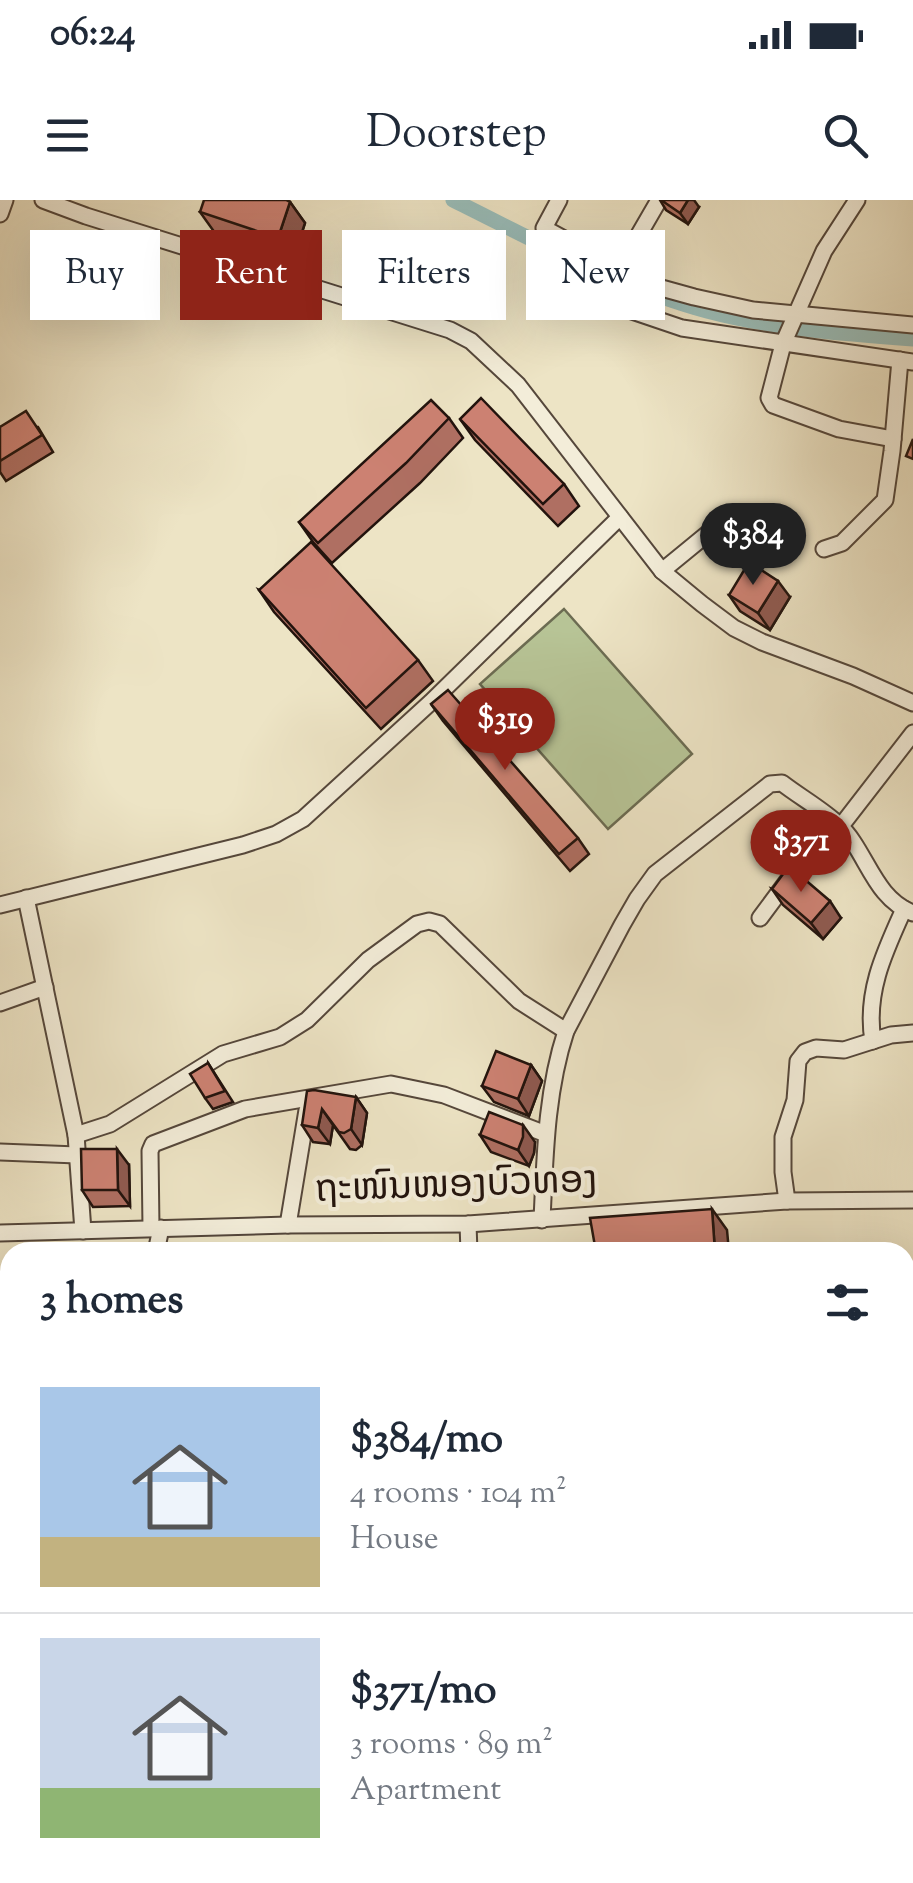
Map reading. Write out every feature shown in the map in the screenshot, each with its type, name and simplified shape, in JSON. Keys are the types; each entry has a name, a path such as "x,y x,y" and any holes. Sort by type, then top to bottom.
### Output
{"street":[{"path":"0,214 4,200"},
{"path":"42,200 471,340 536,406 662,570 734,628 913,704"},
{"path":"548,230 544,228 558,200"},
{"path":"642,230 659,200"},
{"path":"856,200 824,252 785,340 769,393 773,405 839,429 893,439"},
{"path":"665,289 795,318 913,325"},
{"path":"658,320 682,328 785,340 906,361 883,503 842,543 824,548"},
{"path":"0,905 243,845 276,834 303,818 441,692 620,517"},
{"path":"662,570 723,521"},
{"path":"760,918 810,852 841,826 913,734"},
{"path":"542,1220 546,1134 558,1054 566,1031 629,912 656,874 770,784 782,783 841,826 886,896 908,911 880,963 874,983 870,1026 873,1042"},
{"path":"26,898 76,1135 83,1231"},
{"path":"76,1135 110,1124 223,1054 280,1037 307,1020 368,960 417,924 429,921 440,924 519,1001 566,1031"},
{"path":"0,1004 46,987"},
{"path":"787,1202 784,1137 795,1100 798,1060 816,1048 844,1050 891,1035 913,1033"},
{"path":"156,1242 150,1151 154,1144 244,1109 391,1084 444,1095 546,1134"},
{"path":"288,1225 309,1097"},
{"path":"0,1152 78,1156"},
{"name":"ຖະໜົນໜອງບົວທອງ","path":"0,1233 468,1224 787,1202 913,1200"},
{"path":"468,1224 469,1242"}],"green space":[{"path":"564,609 692,754 608,829 480,684"}],"building":[{"path":"204,200 290,202 281,230 254,230 200,212"},
{"path":"661,200 688,200 680,213"},
{"path":"481,398 564,484 543,504 460,419"},
{"path":"431,400 449,418 318,543 299,522"},
{"path":"26,411 42,435 0,461 0,427"},
{"path":"913,439 913,459 906,456"},
{"path":"311,542 418,660 366,708 259,590"},
{"path":"749,562 778,581 758,613 729,595"},
{"path":"448,690 578,838 559,854 431,704"},
{"path":"789,866 830,901 811,923 772,889"},
{"path":"496,1051 531,1065 518,1099 482,1086"},
{"path":"208,1063 225,1091 205,1098 190,1074"},
{"path":"307,1091 356,1097 351,1129 339,1132 322,1109 318,1128 302,1125"},
{"path":"489,1112 523,1125 518,1150 480,1135"},
{"path":"81,1149 117,1149 118,1190 82,1190"},
{"path":"712,1209 714,1242 594,1242 590,1218"}],"waterway":[{"path":"453,200 578,262 707,311 835,333 913,339"}]}
